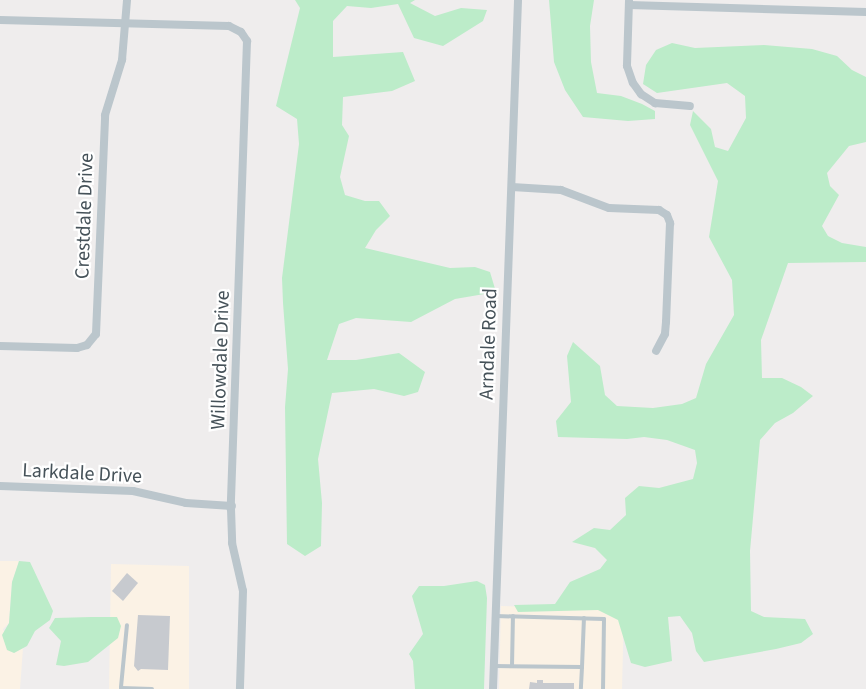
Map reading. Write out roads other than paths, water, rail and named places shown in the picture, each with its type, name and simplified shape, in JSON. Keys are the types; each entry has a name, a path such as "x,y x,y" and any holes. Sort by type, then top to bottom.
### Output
{"street":[{"name":"Crestdale Drive","path":"0,346 77,348 87,345 96,334 105,115 122,60 126,0"},
{"name":"Arndale Road","path":"493,689 518,0"},
{"path":"690,106 655,103 641,94 633,83 627,66 629,2 866,12"},
{"path":"0,20 126,23"},
{"name":"Willowdale Drive","path":"126,23 229,26 242,32 248,49 232,506 232,543 243,591 240,689"},
{"path":"512,187 561,190 609,208 659,210 667,215 670,223 666,322 665,334 656,351"},
{"name":"Larkdale Drive","path":"0,486 133,490 186,503 232,506"}],"lane":[{"path":"496,616 604,619 603,689"},
{"path":"512,666 513,616"},
{"path":"581,689 584,618"},
{"path":"127,625 121,688 152,689"},
{"path":"494,666 582,667"}]}
